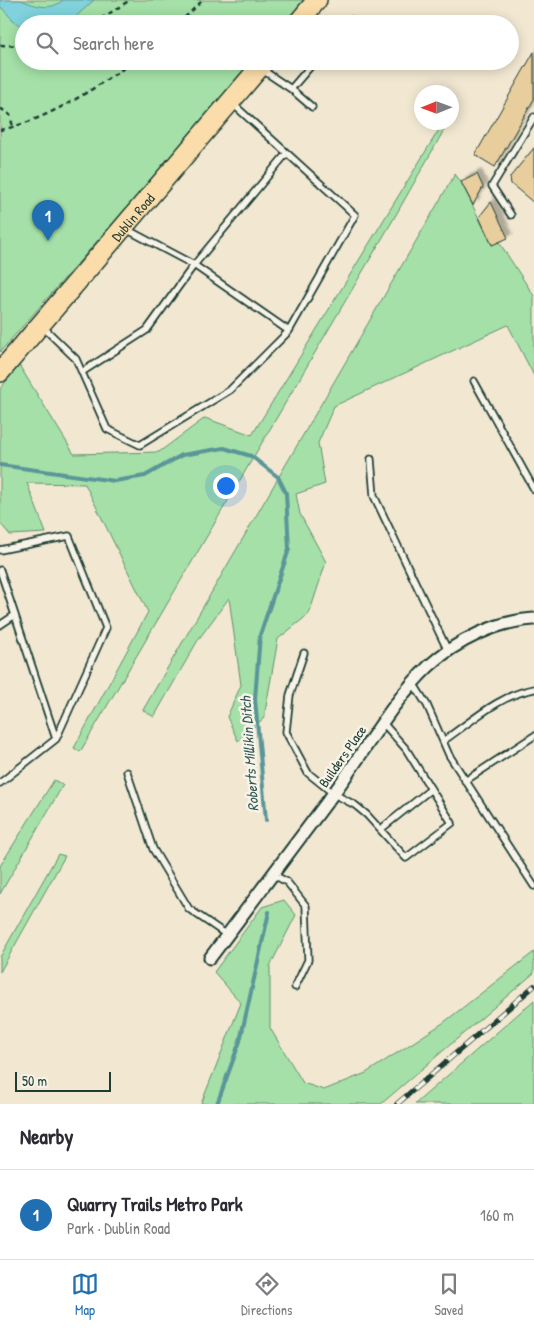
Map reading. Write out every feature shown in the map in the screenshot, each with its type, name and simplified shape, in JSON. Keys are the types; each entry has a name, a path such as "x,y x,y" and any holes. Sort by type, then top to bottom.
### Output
{"main road":[{"path":"304,15 317,0"},
{"name":"Dublin Road","path":"0,372 258,70"}],"street":[{"name":"Builders Place","path":"210,958 334,794 412,683 448,651 488,630 515,621 534,619"}],"lane":[{"path":"268,70 312,107"},
{"path":"291,88 307,70"},
{"path":"40,324 76,359 107,429 140,444 230,390 289,331 355,215 230,101"},
{"path":"511,215 492,186 534,117"},
{"path":"82,372 147,330 194,265 286,154"},
{"path":"123,227 194,265 289,331"},
{"path":"474,381 534,489"},
{"path":"371,459 374,496 448,651"},
{"path":"0,550 69,536 106,628 56,739 0,783"},
{"path":"0,570 56,739"},
{"path":"0,625 15,615"},
{"path":"304,653 290,695 286,732 308,773 334,794 355,805 382,829 406,858 452,823 406,749 383,723"},
{"path":"412,683 427,705 443,741 465,781 534,886"},
{"path":"443,741 511,695 534,690"},
{"path":"465,781 534,736"},
{"path":"127,772 153,849 189,909 227,936"},
{"path":"382,829 431,789"},
{"path":"272,874 286,882 306,906 308,960 295,987"}],"path":[{"path":"107,15 130,0"},
{"path":"187,15 203,0"},
{"path":"0,45 15,46"},
{"path":"0,130 13,127 91,90 121,70"},
{"path":"0,108 10,116 13,127"}],"green space":[{"path":"0,0 304,0 293,15 15,15 15,70 252,70 230,101 164,165 0,352"},
{"path":"439,130 444,130 80,752 74,748 148,612 85,484 27,483 46,533 10,535 0,523 0,389 19,365 74,454 159,452 205,418 252,435"},
{"path":"455,174 461,182 492,245 499,242 534,296 534,376 508,325 334,406 318,443 325,484 296,494 300,514 326,562 309,614 278,639 264,718 238,741 227,717 241,685 229,598 198,640 154,717 143,710"},
{"path":"54,780 63,785 0,894 0,866"},
{"path":"58,854 65,856 0,972 0,957"},
{"path":"284,900 296,915 270,966 270,1028 303,1083 324,1090 366,1073 443,1023 534,952 534,973 381,1104 201,1104 241,1003 214,972 262,907"},
{"path":"534,1000 534,1104 415,1104"}],"water":[{"path":"0,0 21,0 47,7 58,4 63,0 94,0 78,15 15,15 15,21 0,6"}],"building":[{"path":"534,52 534,99 495,167 475,155"},
{"path":"534,148 534,203 511,184 510,177"},
{"path":"477,174 483,187 473,205 461,182"},
{"path":"491,202 508,238 492,245 479,217"}],"waterway":[{"name":"Roberts Millikin Ditch","path":"0,465 115,481 145,476 182,455 224,448 251,456 278,477 286,493 289,549 260,635 255,699 266,820"},
{"name":"Roberts Millikin Ditch","path":"217,1104 240,1041 269,912"}],"railway":[{"path":"397,1104 534,986"}],"place":[{"name":"Quarry Trails Metro Park","path":"48,241"}]}
